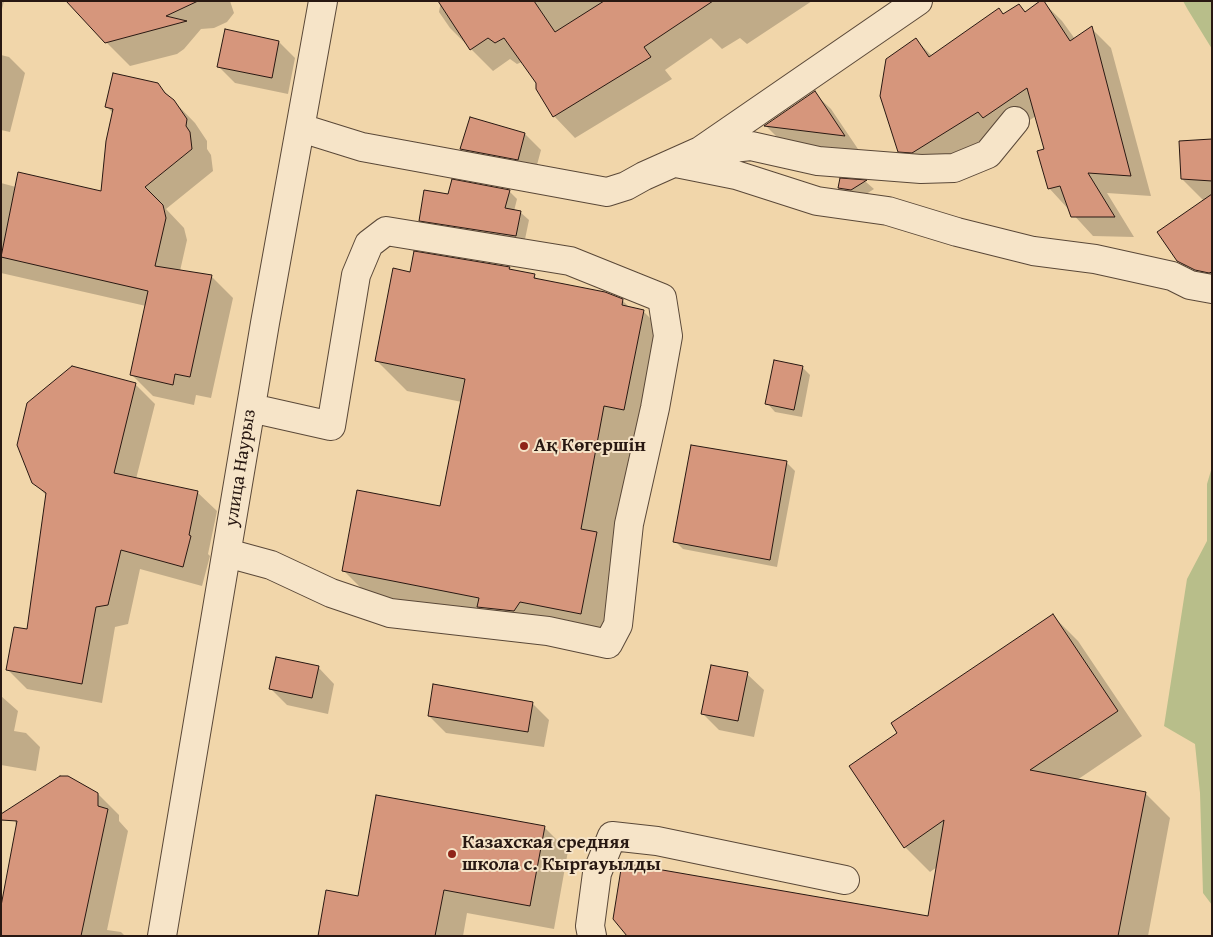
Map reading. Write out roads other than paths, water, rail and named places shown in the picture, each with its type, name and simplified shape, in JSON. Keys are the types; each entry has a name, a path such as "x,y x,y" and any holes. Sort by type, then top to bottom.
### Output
{"street":[{"name":"улица Наурыз","path":"162,936 251,408 323,1"},
{"path":"301,128 362,147 607,192 626,186 688,157 918,1"},
{"path":"688,157 751,146 818,161 921,169 954,168 988,154 1015,121"},
{"path":"688,157 736,175 817,201 888,211 957,232 1033,251 1096,259 1172,276 1190,285 1212,289"},
{"path":"227,553 272,565 331,593 390,613 548,631 608,644 618,625 629,524 655,408 668,336 662,298 570,261 386,231 369,244 356,275 330,426 251,408"},
{"path":"592,936 590,926 597,873 612,836 657,841 845,880"}],"place":[{"name":"Ақ Көгершін","path":"524,446"},
{"name":"Казахская средняя школа с. Кыргауылды","path":"452,854"}]}
